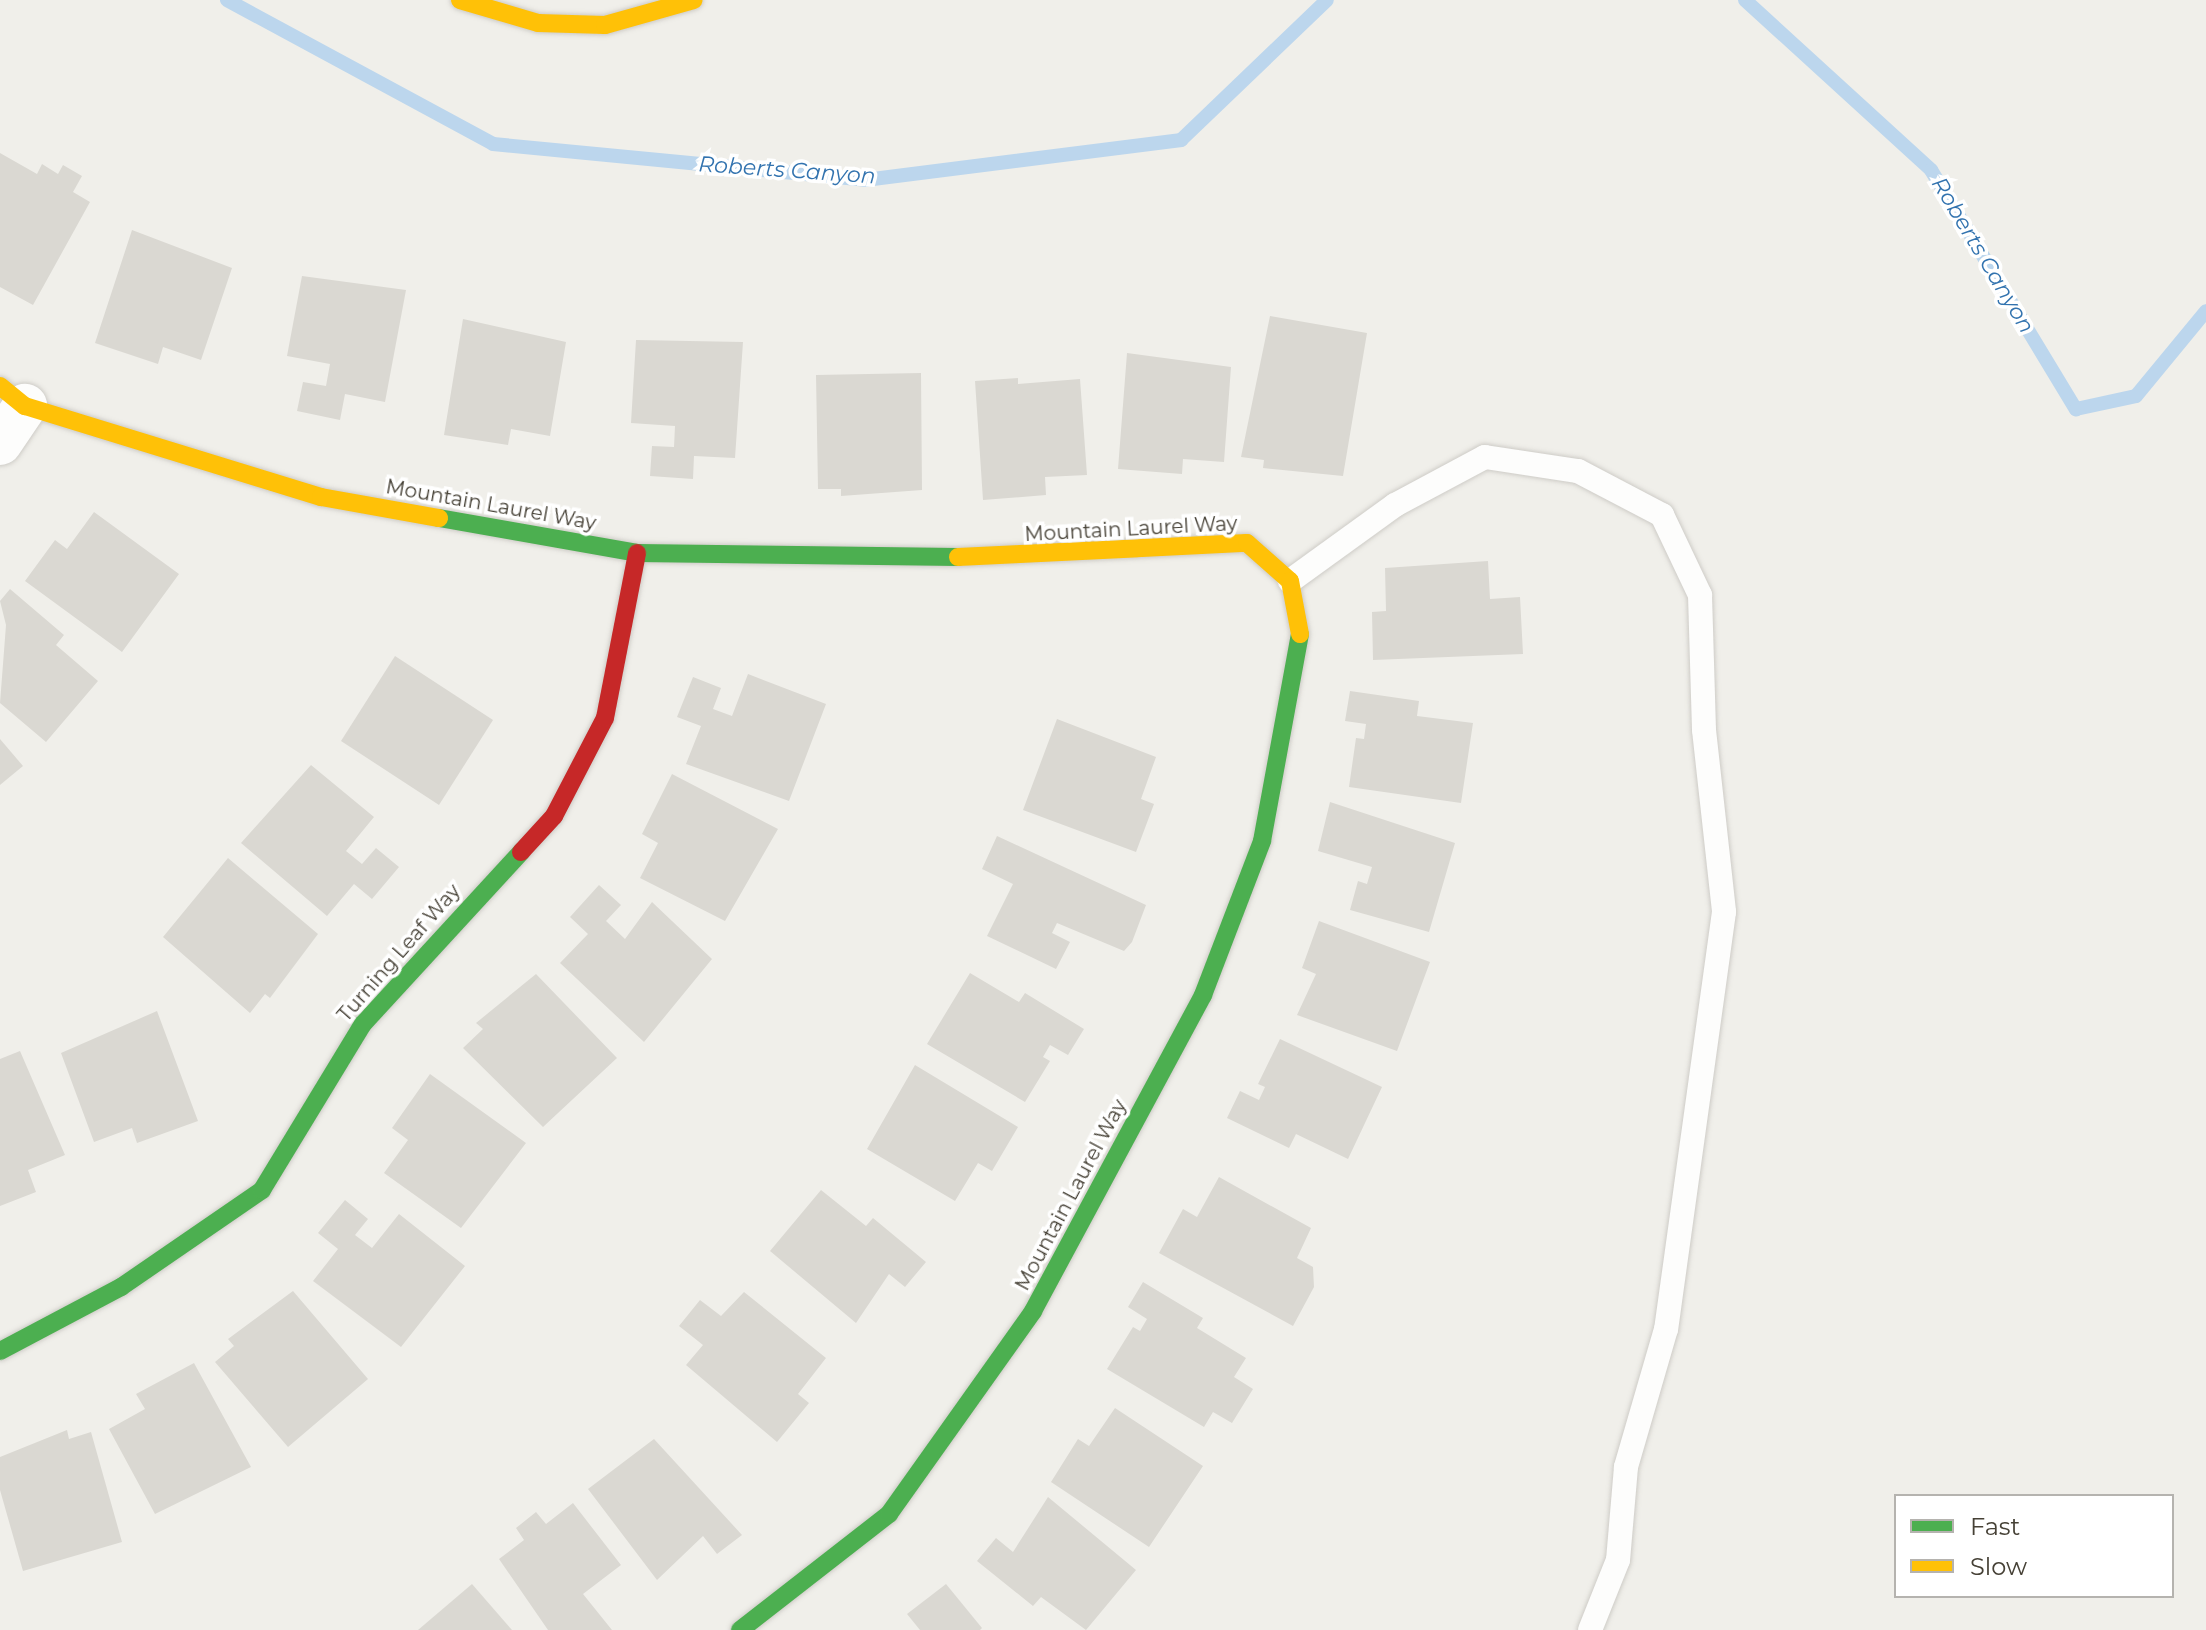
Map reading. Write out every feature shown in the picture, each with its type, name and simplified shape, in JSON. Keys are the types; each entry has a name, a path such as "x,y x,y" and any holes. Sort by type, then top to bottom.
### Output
{"street":[{"path":"460,0 538,23 605,25 694,0"},
{"path":"0,443 13,396"},
{"name":"Mountain Laurel Way","path":"13,396 321,497 637,553 1043,558 1247,543 1290,581 1300,636 1262,841 1203,995 1033,1311 889,1514 740,1630"},
{"name":"Turning Leaf Way","path":"0,1351 121,1287 262,1190 363,1024 554,816 605,718 637,553"}],"lane":[{"path":"1290,581 1395,505 1485,457 1578,471 1662,515 1700,595 1704,730 1724,912 1666,1329 1626,1467 1618,1560 1590,1630"}],"building":[{"path":"0,153 37,174 42,164 58,174 63,165 82,176 73,192 90,202 33,305 0,287"},
{"path":"132,230 232,268 201,360 163,347 158,364 95,343"},
{"path":"302,276 406,290 385,402 345,394 340,420 297,411 303,382 326,386 330,364 287,356"},
{"path":"1270,316 1367,333 1343,476 1263,468 1264,460 1241,457"},
{"path":"463,319 566,342 550,436 511,429 508,445 444,435"},
{"path":"636,340 743,342 735,458 694,456 693,479 650,476 652,446 674,447 675,426 631,423"},
{"path":"1127,353 1231,367 1224,462 1183,459 1182,474 1118,469"},
{"path":"921,373 922,490 841,496 841,489 818,489 816,375"},
{"path":"1018,378 1018,384 1080,379 1087,475 1045,477 1046,495 983,500 975,381"},
{"path":"94,512 179,574 122,652 25,581 55,540 67,549"},
{"path":"1488,561 1490,599 1520,597 1523,654 1373,660 1372,612 1386,611 1385,568"},
{"path":"10,589 64,635 56,645 98,681 46,742 0,703 6,625 0,601"},
{"path":"395,656 493,720 439,805 341,741"},
{"path":"748,674 826,704 789,801 686,764 701,726 677,717 693,677 721,688 713,709 732,716"},
{"path":"1350,691 1419,701 1417,716 1473,723 1461,803 1349,787 1356,738 1364,739 1366,724 1345,721"},
{"path":"1057,719 1156,757 1141,799 1154,804 1136,852 1023,810"},
{"path":"0,739 23,766 0,785"},
{"path":"311,765 374,817 346,851 362,864 376,848 399,867 372,899 354,884 327,916 241,843"},
{"path":"672,774 778,829 725,921 640,878 658,843 642,834"},
{"path":"1330,802 1455,843 1429,932 1350,910 1358,881 1367,884 1372,867 1318,851"},
{"path":"997,836 1146,905 1132,942 1124,951 1057,923 1052,933 1070,942 1056,969 987,936 1013,884 982,869"},
{"path":"228,858 318,934 270,998 265,994 250,1013 163,937"},
{"path":"599,885 621,905 606,921 625,939 652,902 712,959 644,1042 560,963 588,934 570,917"},
{"path":"1319,921 1430,962 1397,1051 1297,1015 1316,974 1302,968"},
{"path":"970,973 1019,1002 1025,993 1084,1029 1068,1055 1050,1045 1043,1057 1050,1061 1025,1102 927,1044"},
{"path":"536,974 617,1058 543,1127 463,1048 483,1029 476,1023"},
{"path":"157,1011 198,1121 137,1143 132,1128 94,1142 61,1053"},
{"path":"1280,1039 1382,1087 1348,1159 1296,1134 1289,1148 1227,1118 1240,1091 1259,1100 1265,1087 1258,1084"},
{"path":"20,1051 65,1155 28,1170 36,1192 0,1206 0,1059"},
{"path":"915,1065 1018,1127 992,1171 978,1163 955,1201 867,1149"},
{"path":"430,1074 526,1143 461,1228 384,1173 408,1140 392,1128"},
{"path":"1219,1177 1311,1228 1297,1258 1313,1267 1314,1287 1293,1326 1159,1253 1183,1209 1197,1217"},
{"path":"821,1190 866,1226 873,1218 926,1262 905,1287 889,1274 856,1323 770,1251"},
{"path":"345,1200 368,1219 355,1235 372,1248 399,1214 465,1266 401,1347 313,1281 338,1249 318,1233"},
{"path":"1143,1282 1203,1318 1197,1328 1246,1358 1234,1377 1253,1389 1232,1423 1213,1412 1204,1427 1107,1369 1133,1327 1140,1331 1147,1319 1128,1307"},
{"path":"293,1291 368,1379 288,1447 215,1362 234,1346 228,1339"},
{"path":"744,1292 826,1358 798,1394 809,1403 777,1442 686,1365 703,1345 679,1326 700,1300 721,1316"},
{"path":"194,1363 251,1467 155,1514 109,1429 145,1409 136,1394"},
{"path":"1115,1408 1203,1466 1149,1547 1051,1482 1078,1439 1089,1446"},
{"path":"67,1430 69,1439 91,1432 122,1542 23,1571 0,1490 0,1457"},
{"path":"654,1439 742,1535 717,1554 703,1536 657,1580 588,1489"},
{"path":"1048,1497 1136,1570 1086,1630 1041,1597 1033,1606 977,1561 996,1538 1013,1552"},
{"path":"573,1503 621,1565 583,1594 612,1630 548,1630 499,1559 524,1540 516,1528 536,1512 546,1524"},
{"path":"472,1584 512,1630 418,1630"},
{"path":"946,1584 982,1628 980,1630 920,1630 907,1614"}],"waterway":[{"name":"Roberts Canyon","path":"227,0 493,144 865,180 1181,140 1327,0"},
{"name":"Roberts Canyon","path":"1745,0 1931,170 2076,409 2136,396 2206,311"}],"traffic: fast":[{"path":"439,518 637,553 958,557"},
{"path":"740,1630 889,1514 1033,1311 1203,995 1262,841 1300,634"},
{"path":"0,1351 121,1287 262,1190 363,1024 521,852"}],"traffic: slow":[{"path":"460,0 538,23 605,25 694,0"},
{"path":"0,386 25,406 321,497 439,518"},
{"path":"958,557 1247,543 1290,581 1300,634"}],"traffic: jam":[{"path":"521,852 554,816 605,718 637,553"}]}
